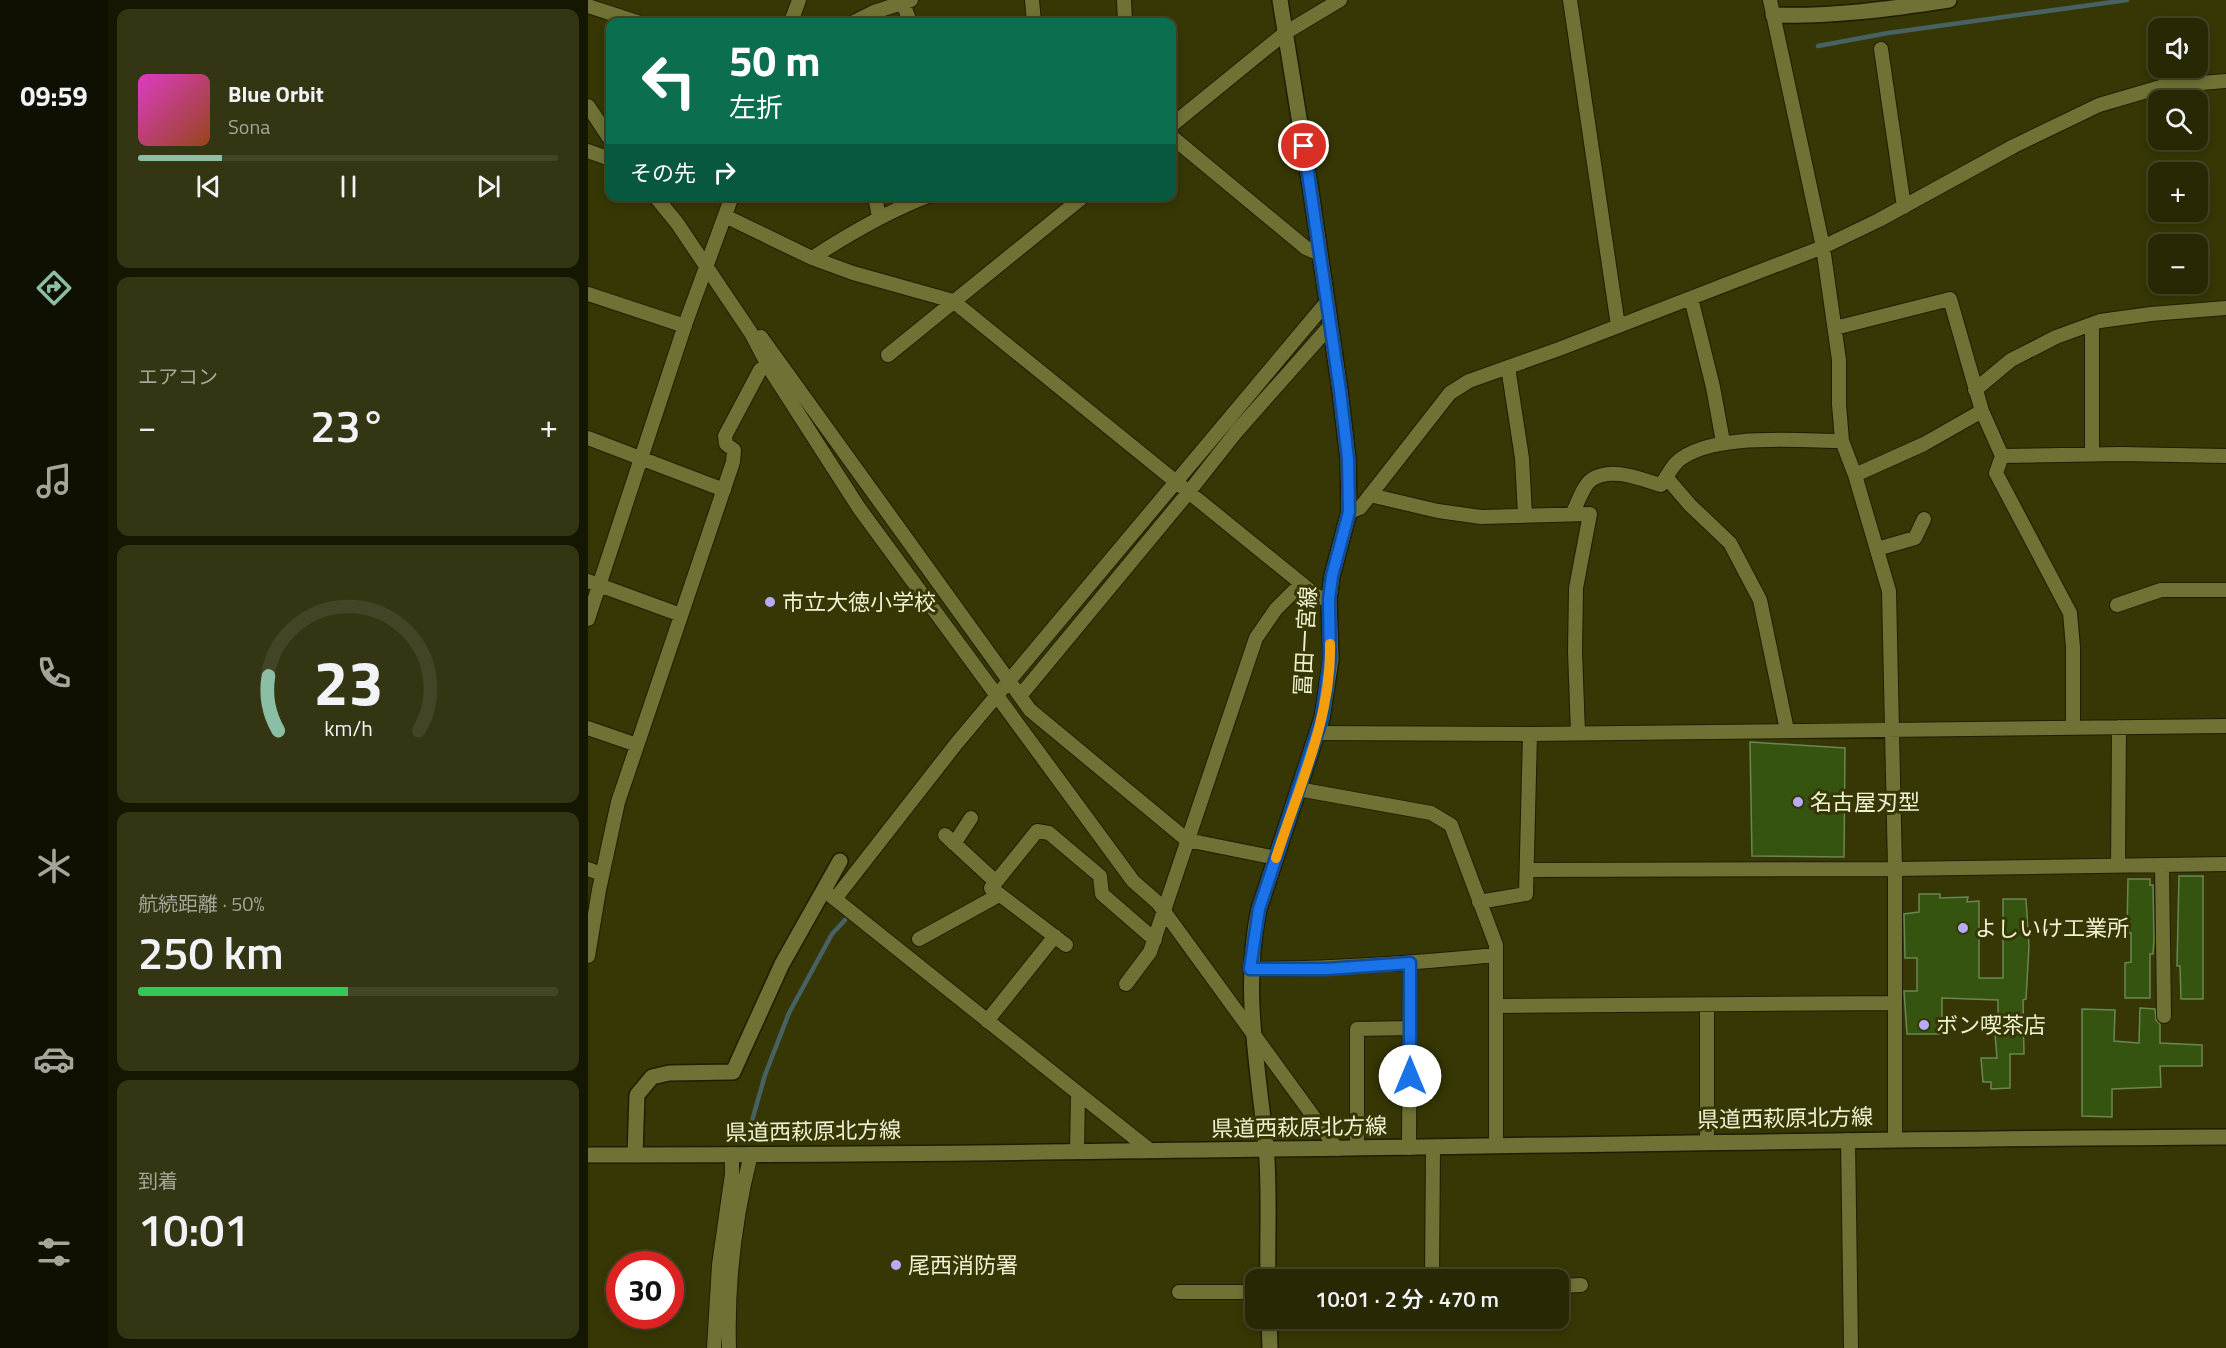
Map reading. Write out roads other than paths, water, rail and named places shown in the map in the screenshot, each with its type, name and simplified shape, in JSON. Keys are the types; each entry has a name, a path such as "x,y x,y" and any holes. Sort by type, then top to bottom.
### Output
{"main road":[{"name":"冨田一宮線","path":"1268,1269 1266,1150 1250,969 1259,909 1322,718 1329,678 1329,599 1332,576 1349,512 1348,459 1320,254 1280,0"},
{"path":"1771,8 1808,16 1869,12 1949,0"},
{"path":"636,1155 637,1095 651,1077 669,1073 733,1072 782,964 829,894 840,861"},
{"name":"県道西萩原北方線","path":"588,1155 1266,1150 1895,1139 2226,1137"},
{"path":"1269,1329 1270,1348"}],"street":[{"path":"792,18 799,0"},
{"path":"1032,0 1034,18"},
{"path":"1124,0 1125,18"},
{"path":"1176,122 1285,33 1340,0"},
{"path":"1570,0 1618,326"},
{"path":"862,18 907,1 909,18"},
{"path":"588,6 625,18"},
{"path":"1771,8 1823,248 1839,360 1842,441 1855,476 1889,591 1895,869 1895,1139"},
{"path":"1881,49 1904,207"},
{"path":"1349,512 1360,508 1450,393 1469,381 1823,248 1904,207 2014,146 2099,105 2164,86 2226,81"},
{"path":"588,106 606,133"},
{"path":"1176,140 1306,248 1320,254"},
{"path":"588,151 606,158"},
{"path":"659,201 707,262 1030,710 1187,840 1276,858"},
{"path":"588,619 593,583 643,458 685,326 725,216 726,201"},
{"path":"876,201 879,218"},
{"path":"812,258 896,208 915,201"},
{"path":"888,355 1078,201"},
{"path":"725,216 812,258 854,273 953,301 1301,584 1318,597 1329,599"},
{"path":"707,262 751,333 767,364 859,508 1133,881 1158,903 1337,1149"},
{"path":"588,294 685,326"},
{"path":"1691,298 1711,377 1723,442"},
{"path":"1835,328 1950,299 1975,390 2002,456 1996,473 2070,613 2073,647 2073,727"},
{"path":"1150,1151 829,894 1326,303"},
{"path":"1975,390 2012,360 2056,337 2100,321 2226,308"},
{"path":"2092,324 2092,454"},
{"path":"1020,696 1237,431 1329,327"},
{"path":"588,956 602,874 618,802 733,462 734,450 726,444 725,436 760,370 767,364"},
{"path":"1508,367 1522,458 1525,515"},
{"path":"1855,476 1924,444 1982,411"},
{"path":"588,438 724,490"},
{"path":"1572,514 1589,481 1606,473 1633,476 1661,485 1678,462 1691,454 1723,442 1842,441"},
{"path":"2002,456 2092,454 2226,456"},
{"path":"1666,477 1690,506 1730,543 1760,600 1786,730"},
{"path":"1370,495 1438,511 1481,517 1590,514 1576,588 1575,652 1578,733"},
{"path":"1877,549 1915,538 1924,519"},
{"path":"593,583 681,615"},
{"path":"1126,984 1150,952 1155,940 1256,638 1276,609 1301,584"},
{"path":"2117,605 2161,590 2226,590"},
{"path":"1317,733 1530,734 1891,728 2226,726"},
{"path":"2118,866 2119,727"},
{"path":"588,728 637,745"},
{"path":"1479,902 1526,894 1530,734"},
{"path":"1298,789 1431,813 1451,825 1496,945 1496,1146"},
{"path":"971,818 949,840 997,888 1061,941 987,1020"},
{"path":"919,939 997,888 1037,831 1049,833 1100,876 1102,894 1155,940"},
{"path":"1527,870 1895,869 2226,864"},
{"path":"2162,865 2164,1016"},
{"path":"588,869 602,874"},
{"path":"1250,969 1327,969 1496,956"},
{"path":"1409,1148 1410,963"},
{"path":"1496,1006 1894,1003"},
{"path":"1707,1005 1707,1142"},
{"path":"1357,1148 1357,1029 1410,1028"},
{"path":"1077,1151 1078,1093"},
{"path":"1848,1140 1851,1348"},
{"path":"1432,1269 1433,1147"},
{"path":"714,1348 718,1265 732,1174 732,1154"},
{"path":"729,1348 733,1250 751,1154"},
{"path":"1569,1286 1581,1285"},
{"path":"1179,1292 1245,1292"}],"waterway":[{"path":"1818,46 1888,33 2127,0"},
{"path":"748,1135 765,1075 789,1013 832,934 845,920"}],"place":[{"name":"市立大徳小学校","path":"770,602"},
{"name":"名古屋刃型","path":"1798,802"},
{"name":"よしいけ工業所","path":"1963,928"},
{"name":"ボン喫茶店","path":"1924,1025"},
{"name":"尾西消防署","path":"896,1265"}]}
